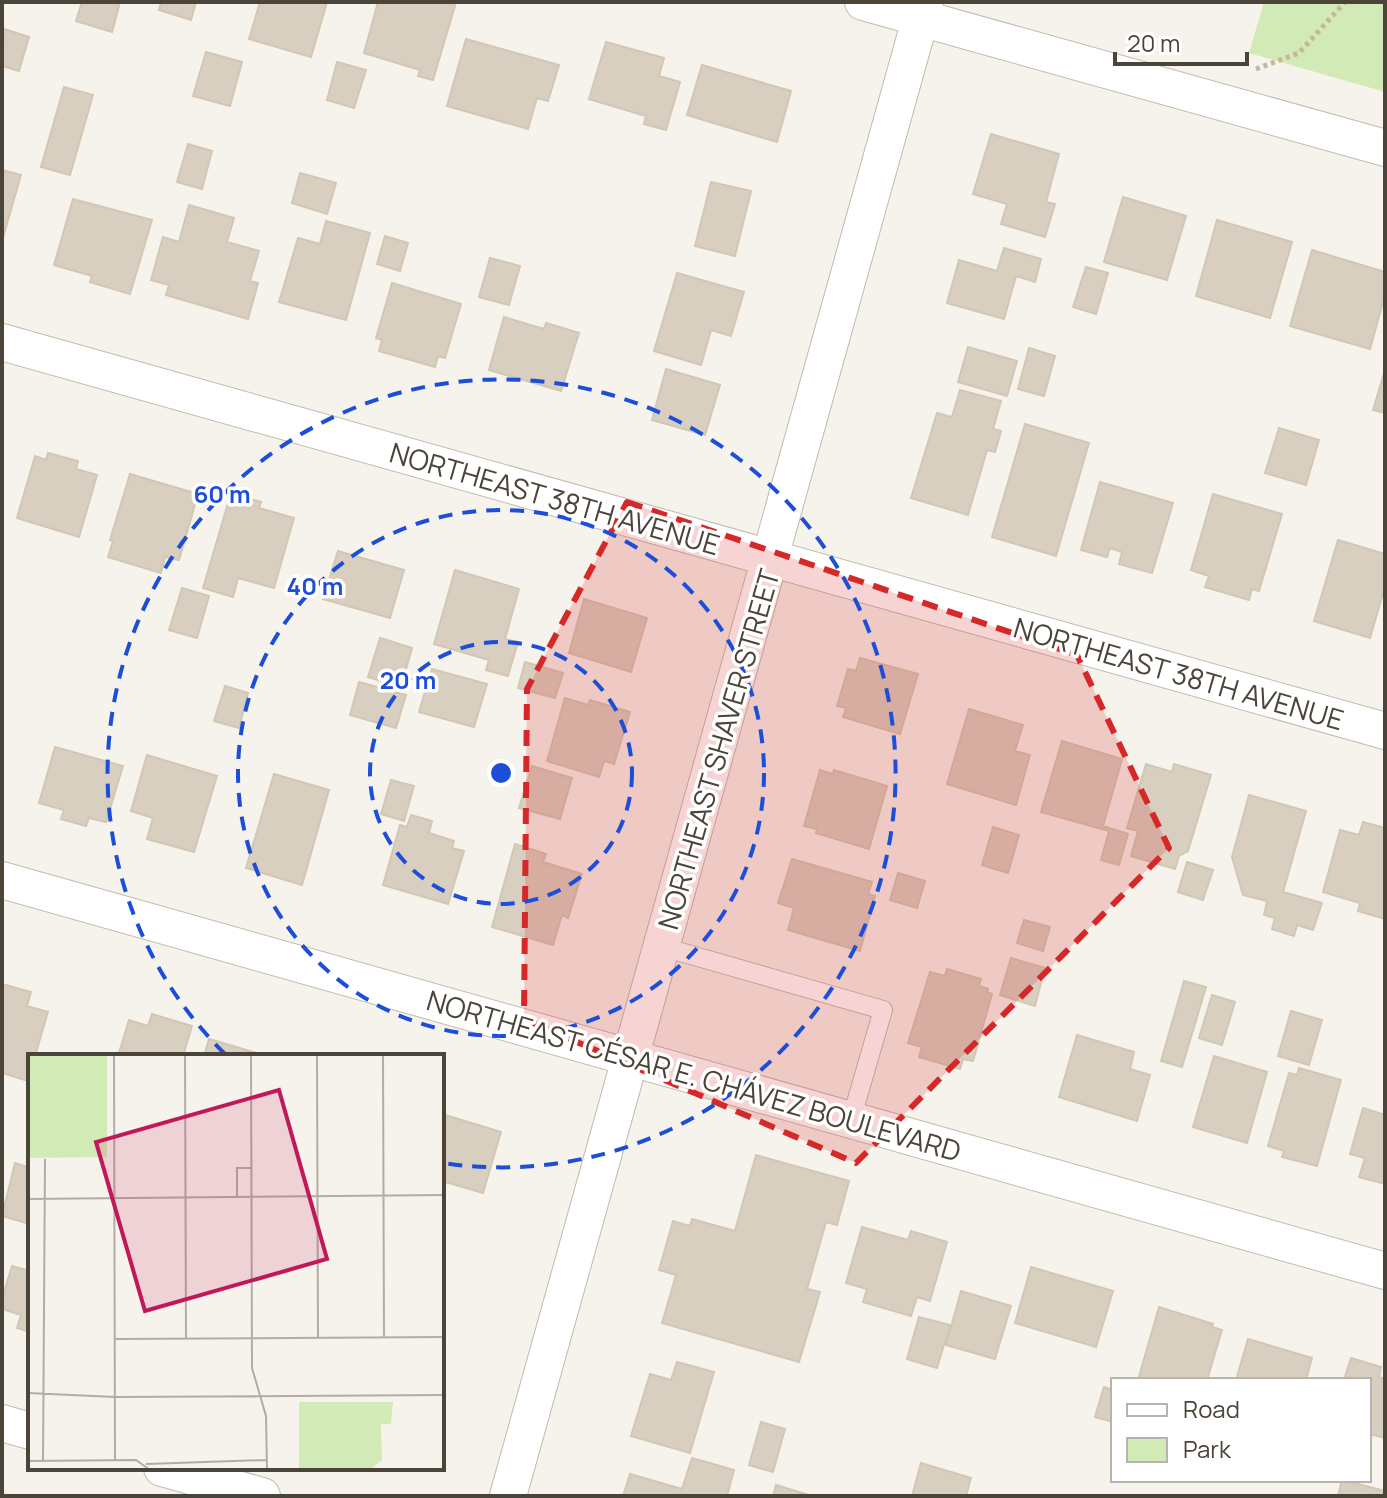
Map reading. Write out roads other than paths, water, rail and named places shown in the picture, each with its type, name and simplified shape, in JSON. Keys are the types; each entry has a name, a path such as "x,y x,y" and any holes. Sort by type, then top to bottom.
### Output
{"street":[{"path":"863,2 923,10 1385,148"},
{"name":"NORTHEAST SHAVER STREET","path":"508,1496 923,10"},
{"name":"NORTHEAST 38TH AVENUE","path":"2,342 1385,731"},
{"name":"NORTHEAST CÉSAR E. CHÁVEZ BOULEVARD","path":"2,880 1385,1271"},
{"path":"2,1423 28,1430"},
{"path":"169,1470 262,1496"}],"lane":[{"path":"663,947 883,1010 851,1120"}]}
